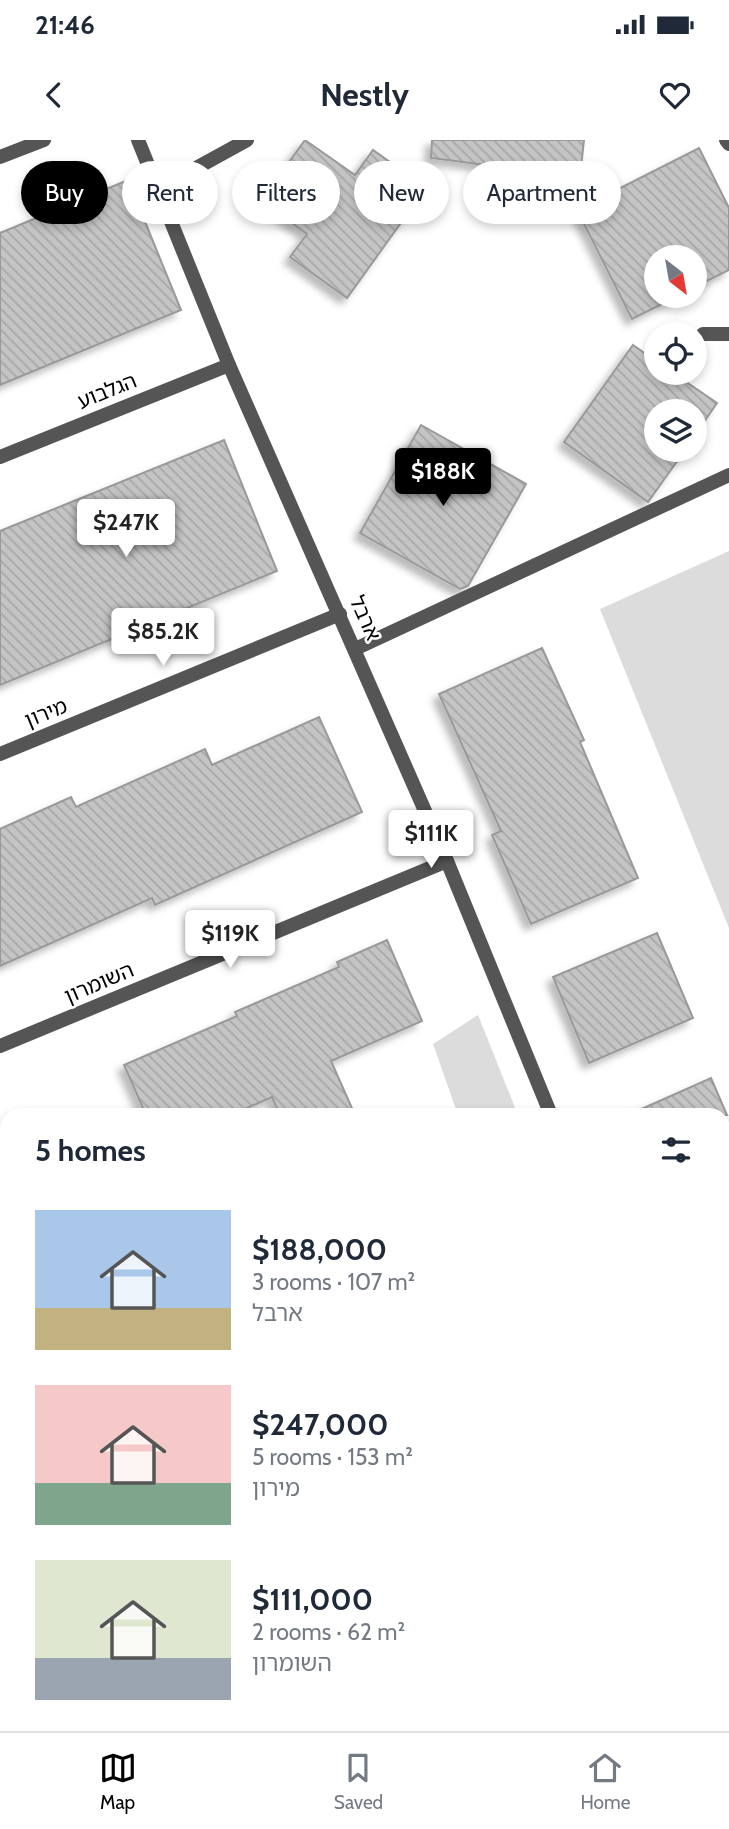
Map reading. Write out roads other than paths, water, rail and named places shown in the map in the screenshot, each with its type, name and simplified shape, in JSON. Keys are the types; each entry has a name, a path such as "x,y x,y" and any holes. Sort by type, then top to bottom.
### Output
{"street":[{"path":"0,157 44,140"},
{"name":"ארבל","path":"138,140 147,161"},
{"path":"209,161 247,140"},
{"path":"726,140 729,144"},
{"name":"ארבל","path":"172,224 229,365 447,861 548,1108"},
{"path":"707,334 729,334"},
{"name":"הגלבוע","path":"0,457 229,365"},
{"path":"355,649 729,475"},
{"name":"מירון","path":"0,754 340,614"},
{"name":"השומרון","path":"0,1046 447,861"}]}
